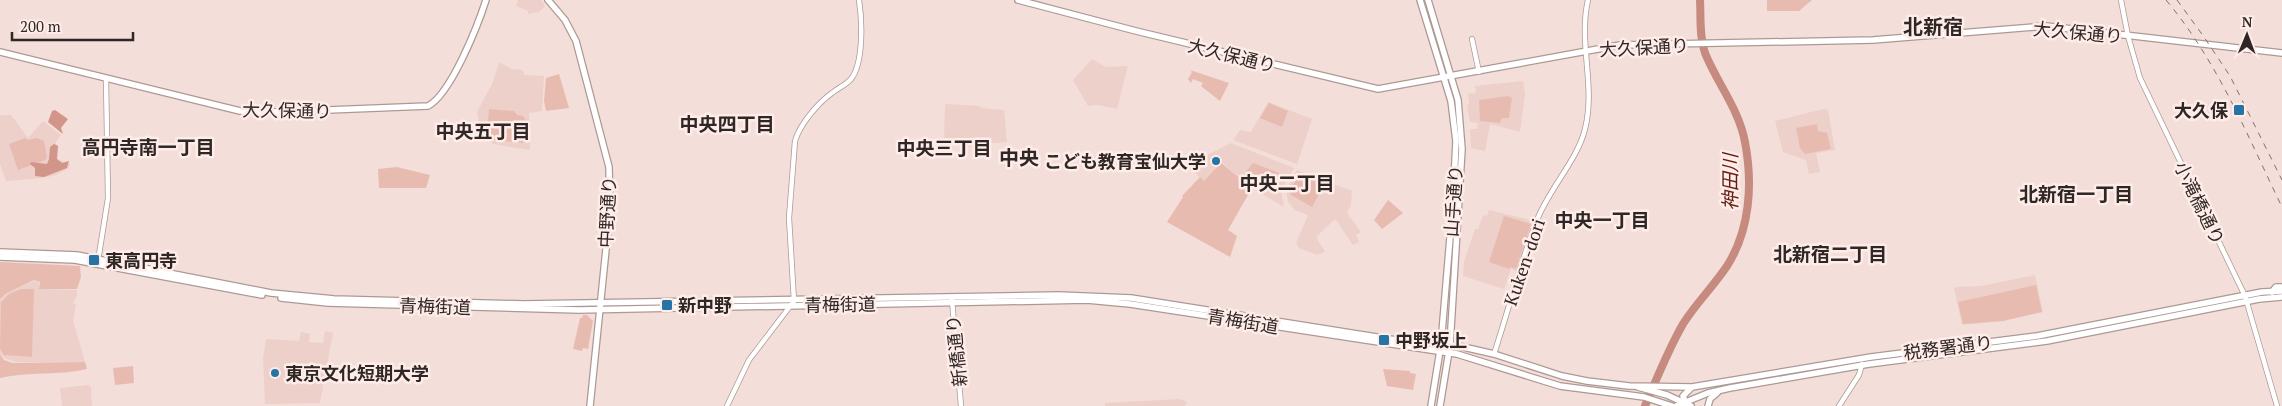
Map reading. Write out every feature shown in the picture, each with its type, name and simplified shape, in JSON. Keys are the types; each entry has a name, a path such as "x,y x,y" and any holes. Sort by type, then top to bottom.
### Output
{"main road":[{"name":"大久保通り","path":"0,52 240,111 278,112 428,106 438,100 457,68 480,18 486,0"},
{"name":"中野通り","path":"548,0 565,20 576,42 609,167 610,210 590,406"},
{"name":"大久保通り","path":"1018,0 1071,15 1374,89 1452,77 1620,45 1873,40 2046,26 2282,53"},
{"name":"山手通り","path":"1420,0 1452,101 1456,141 1443,323 1431,406"},
{"name":"山手通り","path":"1428,0 1452,77 1461,120 1462,149 1452,324 1440,406"},
{"name":"青梅街道","path":"0,252 61,254 302,297 600,306 1059,295 1131,298 1381,337 1450,345 1494,354 1571,378 1658,390"},
{"name":"青梅街道","path":"0,257 98,262"},
{"path":"2272,294 2276,287 2282,287"},
{"path":"2247,299 2282,291"},
{"path":"2272,294 2282,298"},
{"name":"青梅街道","path":"952,299 1059,299 1130,304 1440,351 1486,362 1568,387 1644,397 1672,406"},
{"name":"税務署通り","path":"1658,390 1692,387 1863,358 2037,336 2247,299"},
{"name":"税務署通り","path":"1676,406 1687,405 1723,390 1862,366 2064,338 2247,299"},
{"path":"1443,323 1452,324"},
{"path":"2078,328 2080,332 2108,329"},
{"path":"2037,336 2064,334 2064,338"},
{"path":"1687,405 1684,394 1692,387"},
{"path":"1658,390 1687,405"},
{"path":"1708,406 1711,397 1723,390"}],"street":[{"path":"727,406 749,360 794,302 789,218 795,141 798,132 818,106 847,83 855,72 858,62 862,17 859,0"},
{"name":"Kuken-dori","path":"1494,354 1537,220 1547,198 1584,135 1589,110 1583,30 1588,0"},
{"name":"小滝橋通り","path":"2121,0 2128,36 2144,88 2247,299 2277,406"},
{"path":"1472,39 1479,72"},
{"path":"98,262 108,198 106,78"},
{"name":"新橋通り","path":"952,299 961,406"},
{"path":"1839,406 1859,375 1863,358"}],"shaded area":[{"path":"518,0 541,0 545,6 539,12 540,14 538,12 528,14 528,11 516,6"},
{"path":"1767,0 1812,0 1799,11 1767,11"},
{"path":"1092,59 1106,67 1128,66 1117,109 1098,105 1088,106 1073,80"},
{"path":"499,62 512,69 523,70 524,75 544,76 542,111 529,113 530,150 493,144 481,135 477,112 493,82"},
{"path":"1190,70 1229,83 1220,101 1201,86 1203,83 1193,79 1191,83 1188,79 1192,72"},
{"path":"559,74 569,108 546,111 544,101 546,78"},
{"path":"1523,81 1525,94 1520,132 1490,124 1485,151 1471,148 1470,129 1477,129 1478,123 1470,122 1467,105 1469,104 1468,94 1476,93 1475,86"},
{"path":"1508,96 1512,98 1509,118 1502,118 1500,123 1480,121 1479,100"},
{"path":"1268,102 1312,119 1297,164 1233,140 1240,130 1251,132"},
{"path":"1269,103 1288,111 1282,127 1260,118"},
{"path":"945,104 980,106 981,108 1004,110 1007,142 984,144 983,147 964,146 964,140 944,140"},
{"path":"489,109 514,111 517,115 523,116 526,121 525,143 492,140 487,131"},
{"path":"1823,109 1828,110 1835,150 1816,153 1820,172 1809,174 1806,160 1783,152 1775,121"},
{"path":"55,110 68,119 61,128 63,134 48,122 52,111"},
{"path":"0,115 11,115 28,138 43,121 61,135 55,143 59,147 51,157 70,164 69,168 56,175 43,178 6,181 0,164"},
{"path":"1817,124 1818,131 1827,133 1831,149 1805,154 1800,148 1796,128"},
{"path":"25,138 28,140 37,138 44,141 47,157 45,160 18,170 9,144"},
{"path":"1231,143 1294,168 1281,190 1284,207 1252,188 1222,163 1204,181 1189,168 1199,159"},
{"path":"54,144 58,146 57,159 62,163 69,161 67,168 44,177 35,176 35,168 30,164 31,162 47,164 50,147"},
{"path":"1221,163 1252,188 1228,230 1237,236 1230,257 1167,222 1182,196 1200,177 1204,181"},
{"path":"1253,163 1279,173 1272,186 1255,183 1244,174"},
{"path":"397,167 430,175 426,188 379,188 378,169"},
{"path":"1297,170 1352,191 1351,204 1347,213 1361,232 1356,235 1359,242 1353,245 1337,221 1334,220 1316,237 1325,252 1317,255 1299,248 1296,243 1308,215 1295,210 1288,202 1286,190"},
{"path":"1299,174 1307,175 1325,183 1312,207 1291,195 1290,190"},
{"path":"1388,200 1403,213 1382,229 1374,220"},
{"path":"1489,210 1534,221 1517,271 1511,269 1504,289 1463,276 1464,262 1475,229 1478,229 1483,215 1487,216"},
{"path":"1504,216 1531,224 1516,269 1510,267 1509,269 1489,262"},
{"path":"0,262 80,266 81,277 77,289 39,289 40,282 34,280 7,293 0,299"},
{"path":"2035,275 2043,312 2002,321 1962,325 1954,288 1981,286"},
{"path":"34,281 39,282 39,289 77,290 77,296 73,303 76,305 73,320 85,362 15,362 4,358 0,353 0,300 9,292"},
{"path":"2036,285 2042,312 2003,321 1963,324 1958,302"},
{"path":"21,289 34,289 32,357 4,355 0,349 1,302 9,294"},
{"path":"583,315 587,315 593,321 588,349 583,348 582,351 573,349 580,318"},
{"path":"325,331 333,333 320,403 265,404 263,359 266,339 299,341 301,332 310,334 309,342 323,343"},
{"path":"0,354 4,360 13,363 85,362 87,369 0,378"},
{"path":"133,366 134,383 115,385 113,368"},
{"path":"1383,369 1410,371 1410,373 1416,374 1413,390 1387,386"},
{"path":"88,385 91,387 92,406 62,406 60,388"},
{"path":"1180,399 1187,402 1185,406 1105,406 1105,403"}],"waterway":[{"name":"神田川","path":"1645,406 1683,324 1722,274 1735,252 1741,237 1748,206 1749,174 1745,142 1738,118 1703,47 1700,0"}],"railway":[{"path":"2166,0 2201,48 2216,74 2244,126 2282,207"},
{"path":"2177,0 2230,76 2282,180"}],"place":[{"name":"大久保","path":"2239,110"},
{"name":"こども教育宝仙大学","path":"1216,161"},
{"name":"東高円寺","path":"94,260"},
{"name":"新中野","path":"667,305"},
{"name":"中野坂上","path":"1384,340"},
{"name":"東京文化短期大学","path":"275,373"}],"district":[{"name":"北新宿","path":"1933,26"},
{"name":"中央四丁目","path":"727,123"},
{"name":"中央五丁目","path":"483,130"},
{"name":"高円寺南一丁目","path":"148,146"},
{"name":"中央三丁目","path":"944,147"},
{"name":"中央","path":"1019,157"},
{"name":"中央二丁目","path":"1287,182"},
{"name":"北新宿一丁目","path":"2076,193"},
{"name":"中央一丁目","path":"1602,219"},
{"name":"北新宿二丁目","path":"1830,253"}]}
